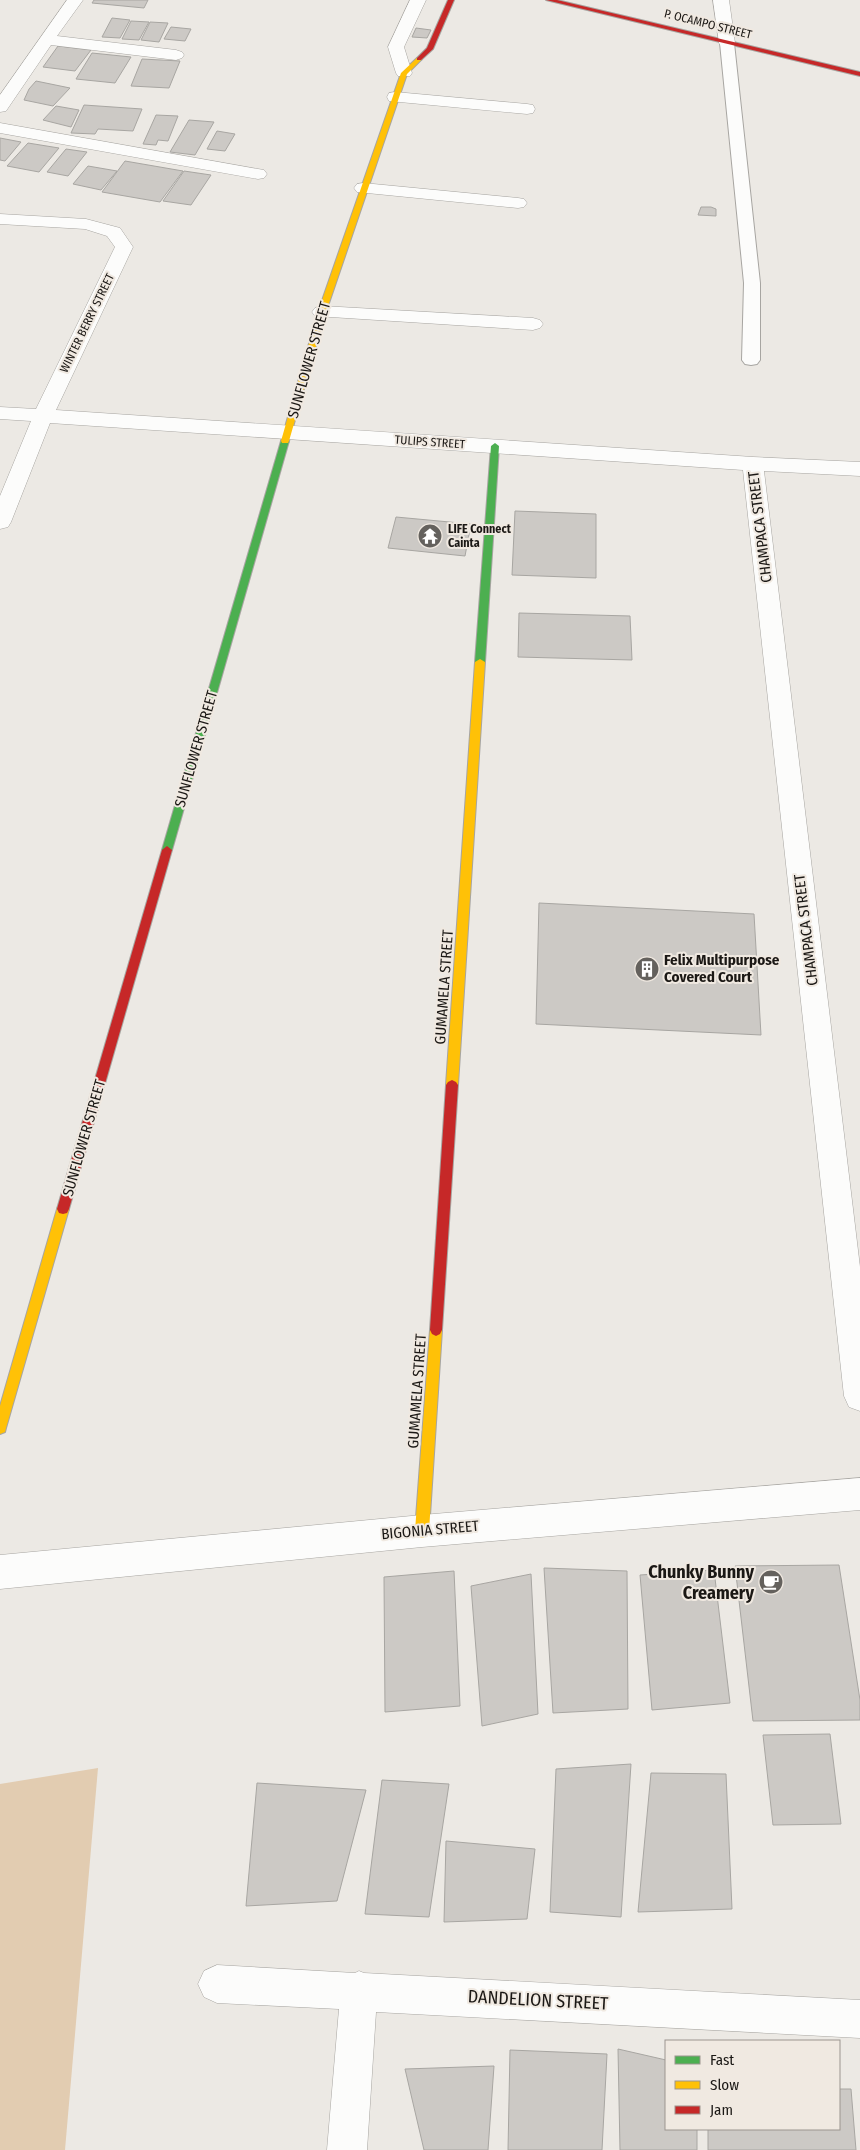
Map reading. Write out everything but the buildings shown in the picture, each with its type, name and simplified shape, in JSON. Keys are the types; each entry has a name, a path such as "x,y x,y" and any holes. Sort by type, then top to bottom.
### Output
{"street":[{"path":"0,107 75,0"},
{"path":"404,72 396,47 402,29 418,0"},
{"name":"SUNFLOWER STREET","path":"0,1428 322,312 404,72 430,49 451,0"},
{"name":"P. OCAMPO STREET","path":"549,0 860,74"},
{"path":"721,0 727,43"},
{"path":"47,40 176,55"},
{"path":"395,97 527,109"},
{"path":"0,128 258,174"},
{"path":"363,188 518,203"},
{"name":"WINTER BERRY STREET","path":"0,219 86,224 114,232 124,247 43,416 0,522"},
{"path":"322,312 533,324"},
{"name":"TULIPS STREET","path":"0,413 752,464 860,469"},
{"name":"GUMAMELA STREET","path":"422,1531 495,446"},
{"name":"CHAMPACA STREET","path":"752,464 860,1396"},
{"name":"BIGONIA STREET","path":"0,1572 422,1531 860,1494"},
{"name":"DANDELION STREET","path":"217,1984 359,1990 860,2018"},
{"path":"347,2150 359,1990"}],"lane":[{"path":"727,43 752,283 751,360"}],"shaded area":[{"path":"98,1768 65,2150 0,2150 0,1784"}],"traffic: fast":[{"path":"167,850 285,441"},
{"path":"480,662 495,446"}],"traffic: slow":[{"path":"285,441 322,312 404,73 419,59"},
{"path":"452,1085 480,662"},
{"path":"0,1428 63,1209"},
{"path":"422,1531 436,1330"}],"traffic: jam":[{"path":"419,59 430,49 451,0"},
{"path":"549,0 860,74"},
{"path":"63,1209 167,850"},
{"path":"436,1330 452,1085"}],"place":[{"name":"LIFE Connect Cainta","path":"430,536"},
{"name":"Felix Multipurpose Covered Court","path":"647,969"},
{"name":"Chunky Bunny Creamery","path":"771,1582"}]}
